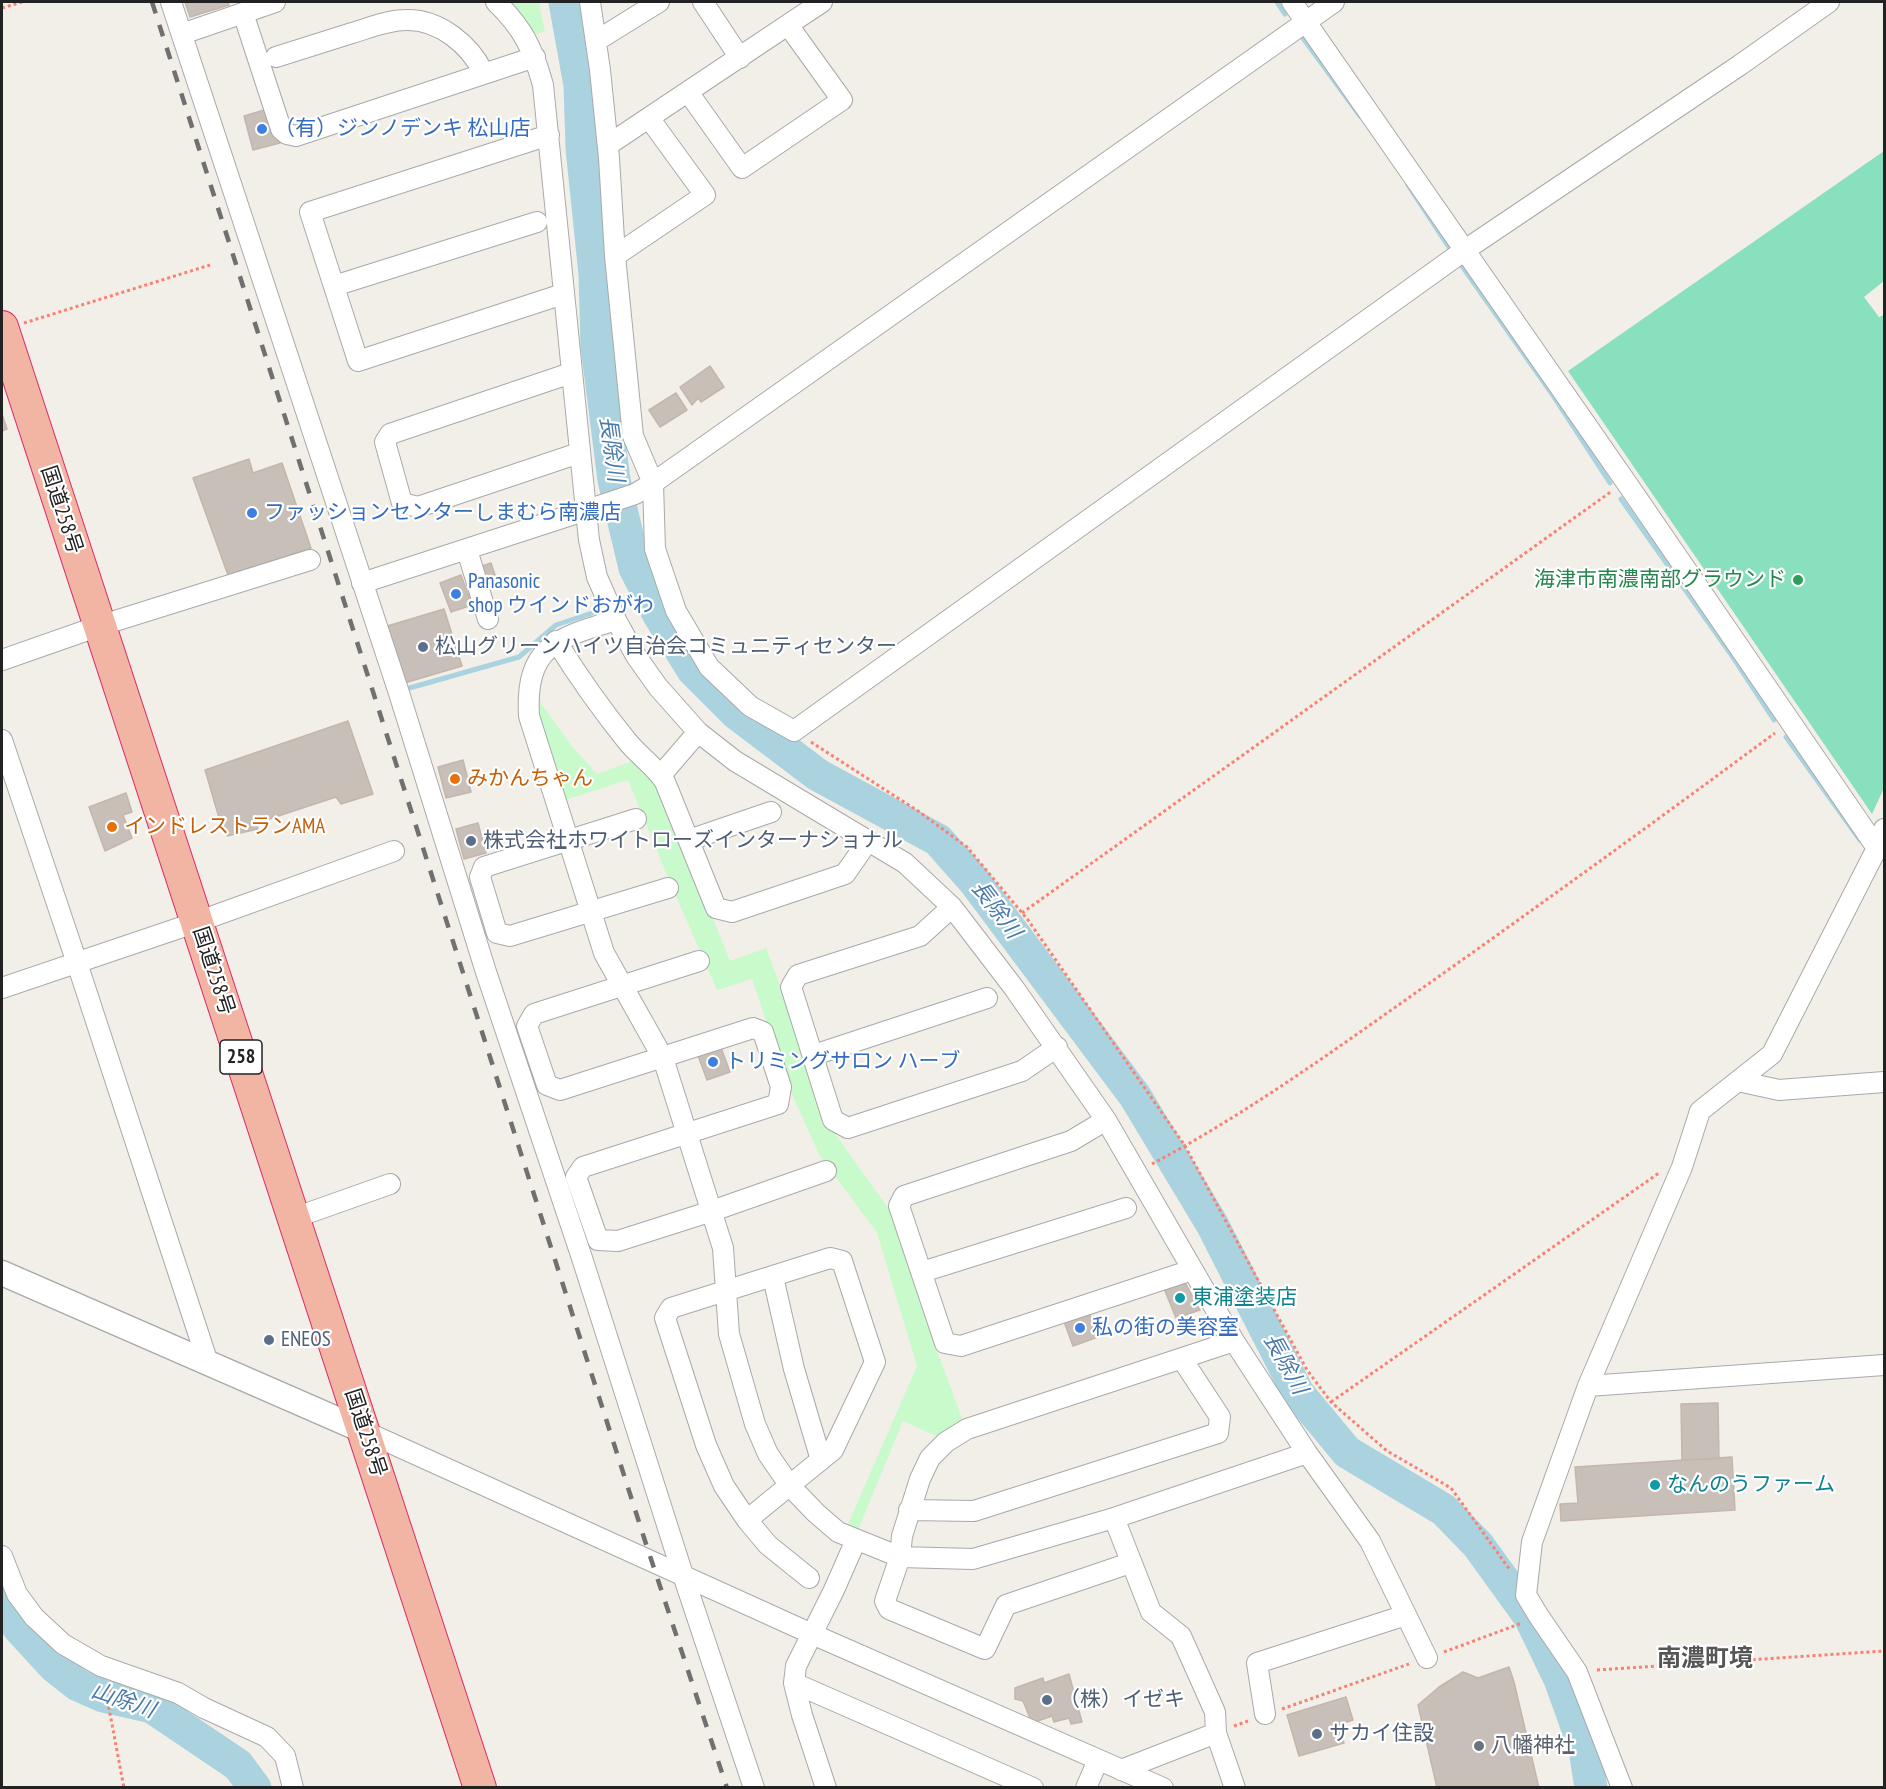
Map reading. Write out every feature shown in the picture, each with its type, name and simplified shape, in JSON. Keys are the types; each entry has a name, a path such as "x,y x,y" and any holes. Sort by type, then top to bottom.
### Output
{"highway":[{"name":"国道258号","path":"2,329 480,1788"}],"street":[{"path":"171,2 754,1788"},
{"path":"182,34 275,2"},
{"path":"496,2 519,26 535,57 543,85 579,453 592,509 589,540 597,577 616,620 636,656 658,687 698,732 735,761 905,863 952,907 1057,1047 1107,1120 1234,1341 1307,1453 1371,1541 1427,1658"},
{"path":"590,2 608,145 615,256 633,436 653,483 655,549 676,610 709,667 750,706 794,731 1465,250 1829,2"},
{"path":"596,41 659,2"},
{"path":"703,2 740,58"},
{"path":"608,145 822,2"},
{"path":"1292,2 1877,848"},
{"path":"362,583 635,494 1334,2"},
{"path":"243,13 281,129 287,134 296,136 483,72 535,57"},
{"path":"276,57 386,23 407,20 423,22 442,29 476,58 483,72"},
{"path":"688,92 742,168 842,100 788,25"},
{"path":"615,256 705,195 649,118"},
{"path":"549,135 310,212 358,361 563,294"},
{"path":"334,285 537,222"},
{"path":"571,373 390,434 385,442 402,503 418,507 579,453"},
{"path":"467,550 488,619"},
{"path":"2,660 99,626 310,560"},
{"path":"616,620 556,641 543,654 532,672 527,693 529,716 604,953 663,1058 723,1248 729,1334 755,1424 768,1454 790,1486 838,1532 856,1540 900,1557 973,1559 1114,1518 1307,1453"},
{"path":"556,641 601,709 629,744 661,775 716,908 732,912 845,874 868,841"},
{"path":"661,775 698,732"},
{"path":"2,740 208,1363"},
{"path":"689,840 771,812"},
{"path":"636,819 484,867 480,876 497,933 510,936 668,888"},
{"path":"1622,1788 1577,1672 1526,1595 1532,1542 1588,1386 1686,1154 1700,1111 1772,1054 1877,848 1884,829"},
{"path":"2,988 197,922 394,851"},
{"path":"952,907 920,936 798,975 791,987 833,1120 848,1128 1022,1071 1057,1047"},
{"path":"699,962 534,1014 527,1026 547,1085 560,1090 753,1028 763,1032 781,1087 778,1104 583,1167 576,1177 598,1240 618,1241 826,1171"},
{"path":"814,1054 987,998"},
{"path":"1738,1081 1779,1090 1884,1082"},
{"path":"1107,1120 1071,1141 904,1196 899,1206 945,1343 961,1346 1192,1270"},
{"path":"294,1218 390,1184"},
{"path":"922,1272 1126,1208"},
{"path":"747,1520 833,1450 875,1362 842,1262 830,1258 671,1308 665,1318 706,1445 724,1486 747,1520 768,1545 809,1578"},
{"path":"2,1272 364,1431 812,1634 1163,1788"},
{"path":"773,1277 794,1369 821,1460"},
{"path":"1131,1563 1006,1605 985,1649 889,1609 885,1600 900,1557 902,1536 920,1479 930,1458 946,1442 967,1429 1234,1341"},
{"path":"909,1510 974,1511 1218,1433 1220,1417 1182,1359"},
{"path":"1588,1386 1884,1365"},
{"path":"1114,1518 1151,1612 1181,1636 1215,1712 1216,1733 1235,1788"},
{"path":"826,1788 794,1683 796,1665 834,1590 856,1540"},
{"path":"2,1556 17,1594 34,1617 63,1644 101,1666 178,1693 204,1708 267,1737 285,1756 293,1788"},
{"path":"1265,1714 1257,1664 1406,1615"},
{"path":"794,1683 1033,1788"},
{"path":"1121,1770 1216,1733"},
{"path":"1086,1788 1098,1760"}],"path":[{"path":"2,8 22,2"},
{"path":"2,329 210,265"},
{"path":"1022,913 1626,482"},
{"path":"1144,1168 1185,1146 1300,1074 1552,897 1791,721"},
{"path":"794,731 918,811 967,847 1022,913 1185,1146 1307,1370 1330,1402 1387,1451 1451,1488 1501,1555 1526,1595"},
{"path":"1330,1402 1686,1154"},
{"path":"1216,1733 1509,1630"},
{"path":"1577,1672 1884,1651"},
{"path":"110,1690 108,1703 124,1788"}],"green space":[{"path":"507,2 539,2 545,31 534,35"},
{"name":"海津市南濃南部グラウンド","path":"1884,151 1884,281 1864,297 1879,317 1884,315 1884,788 1872,814 1568,371"},
{"path":"535,695 571,745 597,774 633,761 656,785 681,838 730,961 766,948 822,1097 831,1128 894,1216 935,1345 963,1421 938,1437 903,1421 858,1530 848,1524 917,1366 877,1233 819,1154 789,1088 752,979 717,990 628,780 565,800 537,716"}],"building":[{"path":"185,2 228,2 229,5 190,17"},
{"name":"（有）ジンノデンキ 松山店","path":"271,108 280,143 253,150 244,116"},
{"path":"710,366 724,387 701,402 698,398 692,405 680,387"},
{"path":"676,393 687,410 660,427 649,410"},
{"path":"2,414 7,429 2,431"},
{"name":"ファッションセンターしまむら南濃店","path":"249,459 253,473 282,463 311,548 228,575 193,478"},
{"path":"491,563 499,587 484,592 476,568"},
{"name":"Panasonic shop ウインドおがわ","path":"461,575 472,605 451,612 440,583"},
{"name":"松山グリーンハイツ自治会コミュニティセンター","path":"444,609 462,666 401,684 384,627"},
{"path":"348,721 373,794 341,804 336,797 257,823 258,829 227,836 220,821 205,770"},
{"name":"みかんちゃん","path":"463,760 471,792 446,798 438,767"},
{"name":"インドレストランAMA","path":"126,793 132,812 123,815 132,838 105,851 89,807"},
{"name":"株式会社ホワイトローズインターナショナル","path":"478,823 486,853 464,859 456,829"},
{"name":"トリミングサロン ハーブ","path":"720,1045 730,1072 707,1080 697,1053"},
{"name":"東浦塗装店","path":"1182,1277 1200,1310 1176,1318 1163,1286"},
{"name":"私の街の美容室","path":"1088,1310 1098,1337 1073,1346 1063,1319"},
{"path":"1718,1403 1719,1459 1682,1460 1681,1404"},
{"name":"なんのうファーム","path":"1732,1457 1735,1510 1561,1521 1560,1504 1578,1503 1575,1467"},
{"name":"八幡神社","path":"1509,1667 1539,1788 1437,1788 1418,1705 1439,1687 1463,1672 1478,1678"},
{"name":"（株）イゼキ","path":"1069,1674 1082,1722 1071,1724 1069,1718 1054,1722 1052,1716 1032,1723 1023,1701 1015,1699 1015,1688 1043,1678 1044,1683"},
{"name":"サカイ住設","path":"1346,1697 1353,1720 1338,1725 1344,1743 1299,1756 1287,1715"}],"waterway":[{"name":"長除川","path":"565,2 580,85 582,148 595,274 597,346 614,480 635,568 658,613 693,670 736,713 818,775 938,840 975,882 1135,1096 1212,1224 1298,1393 1347,1452 1444,1510 1478,1545 1530,1617 1560,1679 1585,1749 1591,1788"},
{"path":"1277,2 1285,14"},
{"path":"1300,34 1360,116"},
{"path":"1408,185 1450,249"},
{"path":"1462,266 1552,394 1610,483"},
{"path":"1621,499 1730,653 1774,720"},
{"path":"637,597 649,594"},
{"path":"406,689 519,657 556,625 592,613"},
{"path":"1786,737 1860,840"},
{"name":"山除川","path":"2,1603 19,1628 55,1667 78,1685 103,1696 152,1707 238,1765 255,1788"}],"railway":[{"path":"152,2 647,1547 727,1788"}],"place":[{"name":"（有）ジンノデンキ 松山店","path":"262,129"},
{"name":"ファッションセンターしまむら南濃店","path":"252,513"},
{"name":"海津市南濃南部グラウンド","path":"1798,580"},
{"name":"Panasonic shop ウインドおがわ","path":"456,594"},
{"name":"松山グリーンハイツ自治会コミュニティセンター","path":"423,647"},
{"name":"みかんちゃん","path":"455,779"},
{"name":"インドレストランAMA","path":"112,827"},
{"name":"株式会社ホワイトローズインターナショナル","path":"471,841"},
{"name":"トリミングサロン ハーブ","path":"713,1062"},
{"name":"東浦塗装店","path":"1180,1298"},
{"name":"私の街の美容室","path":"1080,1328"},
{"name":"ENEOS","path":"269,1340"},
{"name":"なんのうファーム","path":"1655,1485"},
{"name":"（株）イゼキ","path":"1047,1700"},
{"name":"サカイ住設","path":"1317,1734"},
{"name":"八幡神社","path":"1479,1746"}],"district":[{"name":"南濃町境","path":"1705,1659"}]}
